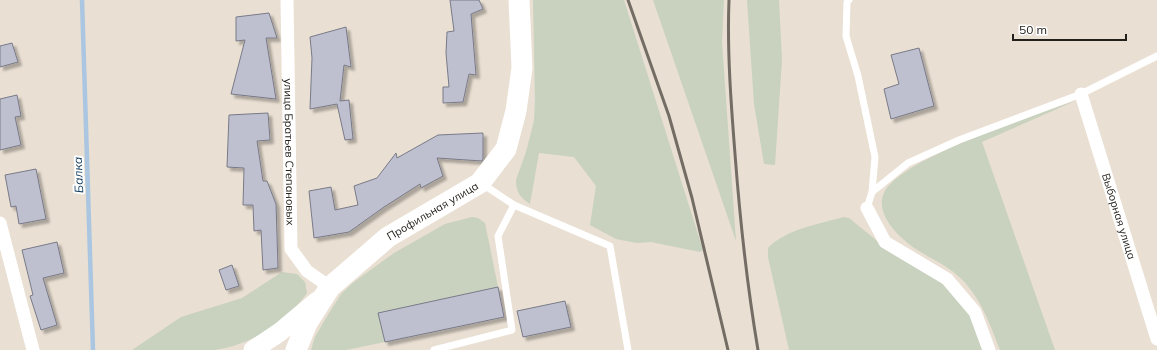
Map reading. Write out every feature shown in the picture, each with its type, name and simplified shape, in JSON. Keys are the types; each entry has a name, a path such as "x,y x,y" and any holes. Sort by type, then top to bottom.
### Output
{"main road":[{"name":"Профильная улица","path":"296,350 307,323 328,290 388,237 480,183 506,149 516,110 522,68 519,0"},
{"path":"253,350 284,329 328,290"}],"street":[{"name":"улица Братьев Степановых","path":"287,0 291,249 307,271 328,290"},
{"name":"Выборная улица","path":"1082,94 1157,339"},
{"path":"867,208 885,242 946,279 975,312 989,350"},
{"path":"0,223 34,350"}],"lane":[{"path":"849,0 846,36 858,76 875,157 872,192 867,208"},
{"path":"872,192 908,163 959,140 1082,94 1157,56"},
{"path":"480,183 514,204 610,246 628,350"},
{"path":"434,350 512,330 498,236 514,204"}],"green space":[{"path":"533,0 624,0 703,250 700,252 651,242 637,243 616,239 590,225 596,186 574,157 539,153 530,204 519,194 516,180 526,152 534,121"},
{"path":"653,0 724,0 722,42 736,241"},
{"path":"747,0 779,0 782,60 775,165 764,164 754,104"},
{"path":"1075,101 982,142 1055,350 1000,350 978,300 965,282 943,265 908,244 898,234 889,224 883,212 882,199 884,193 895,180 915,166 941,152 1002,127"},
{"path":"472,217 478,218 485,223 498,287 379,313 385,342 346,350 311,350 315,337 341,294 354,282 394,253 445,224"},
{"path":"844,217 849,218 882,245 929,271 966,305 984,350 789,350 768,257 768,248 784,236 793,232"},
{"path":"282,272 297,274 305,282 307,293 289,314 278,323 255,337 242,343 215,350 132,350 181,317 242,298"}],"building":[{"path":"450,0 479,0 483,9 471,14 476,75 469,74 463,102 443,103 443,87 449,87 446,53 447,32 454,31"},
{"path":"269,13 277,38 266,38 276,99 231,94 245,40 236,41 236,17"},
{"path":"346,27 351,67 344,65 340,101 349,100 353,139 345,140 337,104 310,109 312,58 310,37"},
{"path":"12,43 18,62 0,67 0,46"},
{"path":"919,48 934,106 891,119 884,89 899,84 891,55"},
{"path":"17,95 21,116 15,117 21,145 0,150 0,99"},
{"path":"268,113 270,140 257,141 263,181 267,181 276,204 278,268 263,270 261,230 254,231 253,205 243,205 244,168 227,167 229,115"},
{"path":"483,133 482,161 437,158 443,176 421,188 420,184 349,232 314,238 309,191 331,187 335,210 358,205 354,186 377,178 396,153 397,158 438,135"},
{"path":"36,169 46,219 19,224 16,206 11,207 5,175"},
{"path":"57,242 64,273 43,278 57,325 41,330 30,296 33,295 22,250"},
{"path":"232,265 239,286 226,290 219,270"},
{"path":"498,287 504,317 385,342 378,313"},
{"path":"565,301 571,327 523,337 517,311"}],"waterway":[{"name":"Балка","path":"82,0 93,350"}],"railway":[{"path":"628,0 669,116 692,198 728,350"},
{"path":"729,0 730,77 737,179 747,277 758,350"}]}
